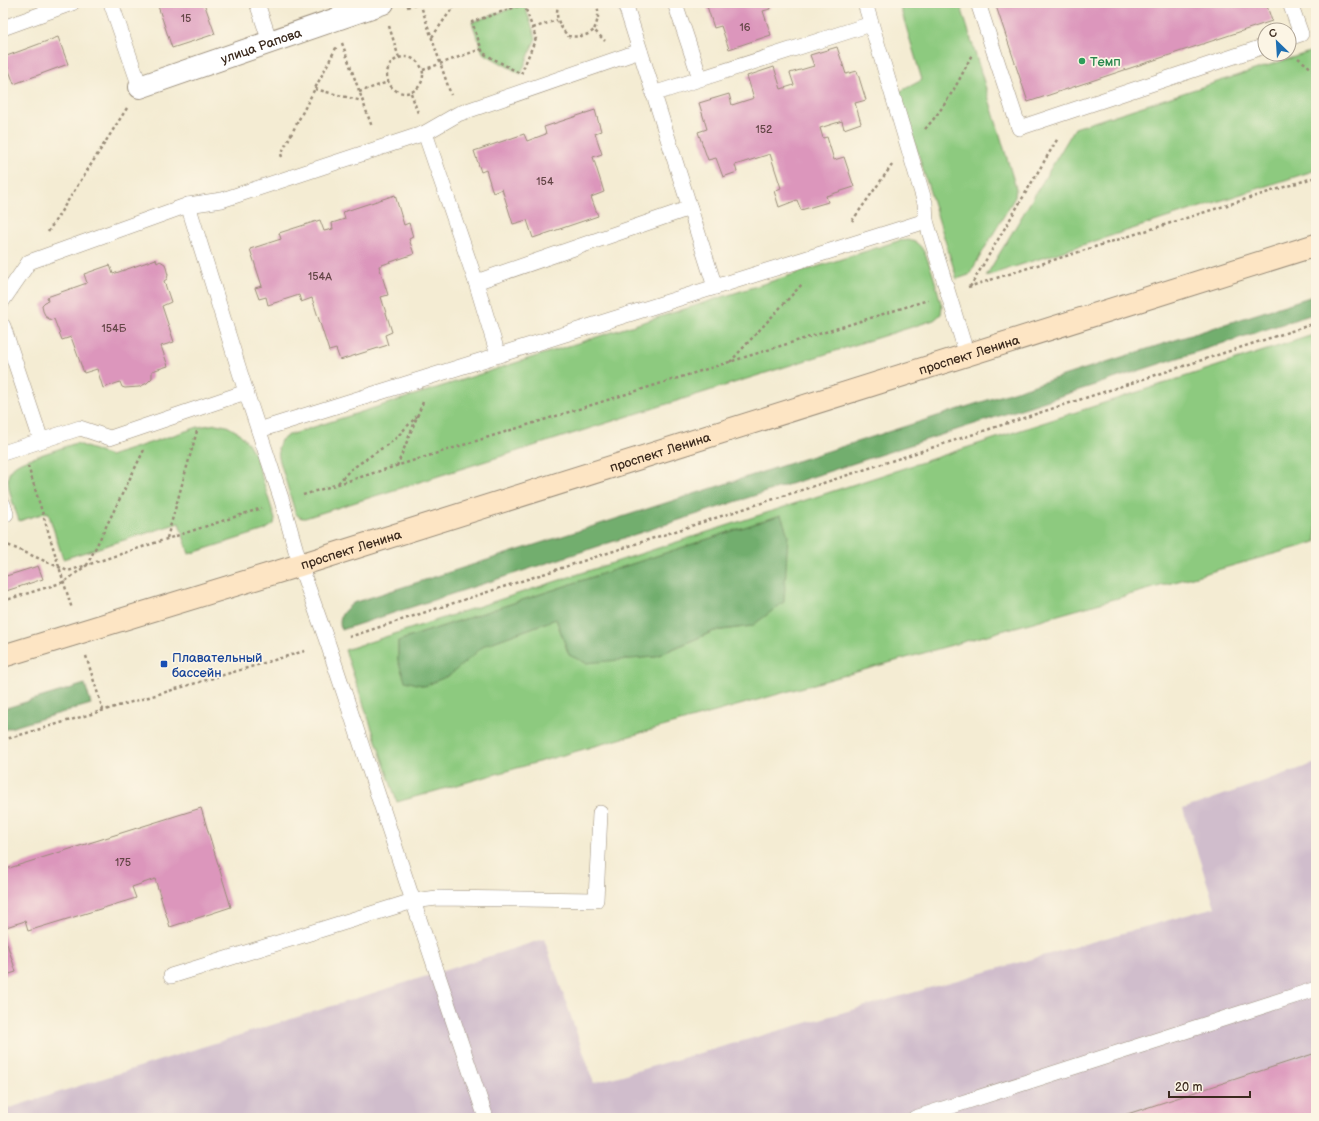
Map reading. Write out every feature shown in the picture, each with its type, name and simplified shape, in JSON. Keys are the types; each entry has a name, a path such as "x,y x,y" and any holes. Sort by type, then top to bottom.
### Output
{"main road":[{"name":"проспект Ленина","path":"3,656 300,565 1316,245"}],"street":[{"name":"улица Рапова","path":"140,87 270,42 385,12"}],"lane":[{"path":"3,28 72,3"},
{"path":"112,3 140,87"},
{"path":"257,3 270,42"},
{"path":"625,3 715,287"},
{"path":"675,3 700,78"},
{"path":"865,3 925,203 926,221 967,355"},
{"path":"978,3 1019,128 1257,49"},
{"path":"1290,3 1297,22"},
{"path":"1297,23 1301,34 1297,35"},
{"path":"653,94 871,24"},
{"path":"3,300 29,262 188,205 222,200 425,133 458,114 640,51"},
{"path":"425,133 476,282 498,356"},
{"path":"188,205 282,502 300,565 328,644 486,1118"},
{"path":"476,282 690,208"},
{"path":"259,430 926,221"},
{"path":"3,326 41,440"},
{"path":"3,454 80,428 110,438 246,392"},
{"path":"3,504 6,514 3,515"},
{"path":"171,976 413,900 437,898 596,900 600,813"},
{"path":"915,1118 1316,989"}],"path":[{"path":"420,3 458,114"},
{"path":"432,38 456,3"},
{"path":"559,3 556,10 557,20 561,28 568,36 575,37 587,36 594,30 599,16 596,3"},
{"path":"524,4 533,28 536,38 521,74 483,53 472,22 524,4"},
{"path":"385,12 399,58"},
{"path":"533,28 557,20"},
{"path":"908,148 933,121 958,85 985,25"},
{"path":"594,30 621,57"},
{"path":"289,178 281,154 340,39 379,148"},
{"path":"423,70 481,49"},
{"path":"407,57 413,59 423,70 422,83 411,93 404,94 397,92 388,82 388,67 399,58 407,57"},
{"path":"1297,57 1316,72"},
{"path":"359,92 388,82"},
{"path":"29,262 140,87"},
{"path":"314,89 362,101"},
{"path":"970,287 1076,109"},
{"path":"3,543 68,571 337,484 970,287 1316,177"},
{"path":"3,740 328,644 1316,323"},
{"path":"398,466 434,376"},
{"path":"167,539 204,406"},
{"path":"337,484 350,470 394,440 418,415"},
{"path":"3,602 64,582 88,564 159,421"},
{"path":"22,447 103,710"}],"shaded area":[{"path":"1316,763 1316,1118 3,1118 3,1110 544,939 594,1083 1215,907 1183,809"}],"green space":[{"path":"899,3 960,3 1016,188 1015,197 969,275 957,279 899,92 922,80"},
{"path":"524,4 536,38 521,74 483,53 472,22"},
{"path":"1316,50 1316,170 986,276 1075,128 1279,62 1297,62 1297,56"},
{"path":"909,240 917,243 922,249 933,274 942,307 941,314 934,320 305,518 299,517 295,512 279,458 278,448 281,440 289,435 898,241"},
{"path":"1316,295 1316,313 341,630 340,621 342,615 353,603"},
{"path":"1316,334 1316,542 397,802 345,650","holes":["781,515 752,626 714,631 654,657 569,655 556,619 484,645 398,661 398,641"]},
{"path":"216,424 227,426 239,433 248,443 255,455 275,519 274,524 265,530 189,554 179,523 63,559 48,512 19,521 9,489 8,476 14,466 23,461 76,443 110,456 198,427"},
{"path":"781,515 788,535 784,602 752,626 714,631 654,657 586,663 569,655 556,619 485,645 450,675 425,686 405,681 398,661 398,641"},
{"path":"85,684 91,704 3,730 3,709"}],"building":[{"path":"157,3 204,3 215,34 172,48"},
{"path":"706,3 768,3 770,9 763,11 771,35 729,49 721,26 714,28"},
{"name":"Темп","path":"995,3 1266,3 1272,21 1257,22 1257,26 1028,102"},
{"path":"58,37 68,64 14,84 4,57"},
{"path":"837,47 846,74 857,71 866,100 855,103 861,123 844,129 842,121 820,128 823,138 827,137 834,160 844,157 854,187 826,196 828,202 801,210 797,200 779,207 774,191 781,188 770,154 735,165 737,172 723,177 716,158 708,160 698,132 707,129 699,103 729,94 732,105 754,98 747,76 774,67 781,89 794,85 790,73 814,66 810,55"},
{"path":"595,110 601,131 595,133 602,154 593,157 604,192 591,197 598,216 533,238 527,220 513,224 502,189 493,193 486,170 481,172 474,151 524,134 527,141 546,134 544,127"},
{"path":"395,195 404,225 409,223 413,237 409,239 414,254 379,266 388,295 381,297 392,332 385,335 388,345 340,360 336,349 329,351 312,298 301,302 299,295 268,305 266,297 259,299 255,288 262,286 250,249 281,239 279,233 320,220 324,231 333,229 332,223 345,219 343,212"},
{"path":"156,259 157,263 160,261 165,264 168,275 167,279 164,281 171,302 162,306 174,342 161,346 168,366 152,371 152,378 147,383 139,387 125,388 122,387 120,382 103,388 97,369 84,373 71,337 62,340 54,319 51,320 46,317 42,305 48,301 47,297 87,283 84,274 110,265 113,274"},
{"path":"38,566 43,579 3,592 3,577"},
{"path":"201,808 231,907 170,927 155,879 132,887 136,898 28,931 25,921 3,928 3,870"},
{"path":"3,931 16,972 3,976"},
{"path":"1316,1053 1316,1118 1115,1118"}],"place":[{"name":"Темп","path":"1082,61"},
{"name":"Плавательный бассейн","path":"164,664"}]}
